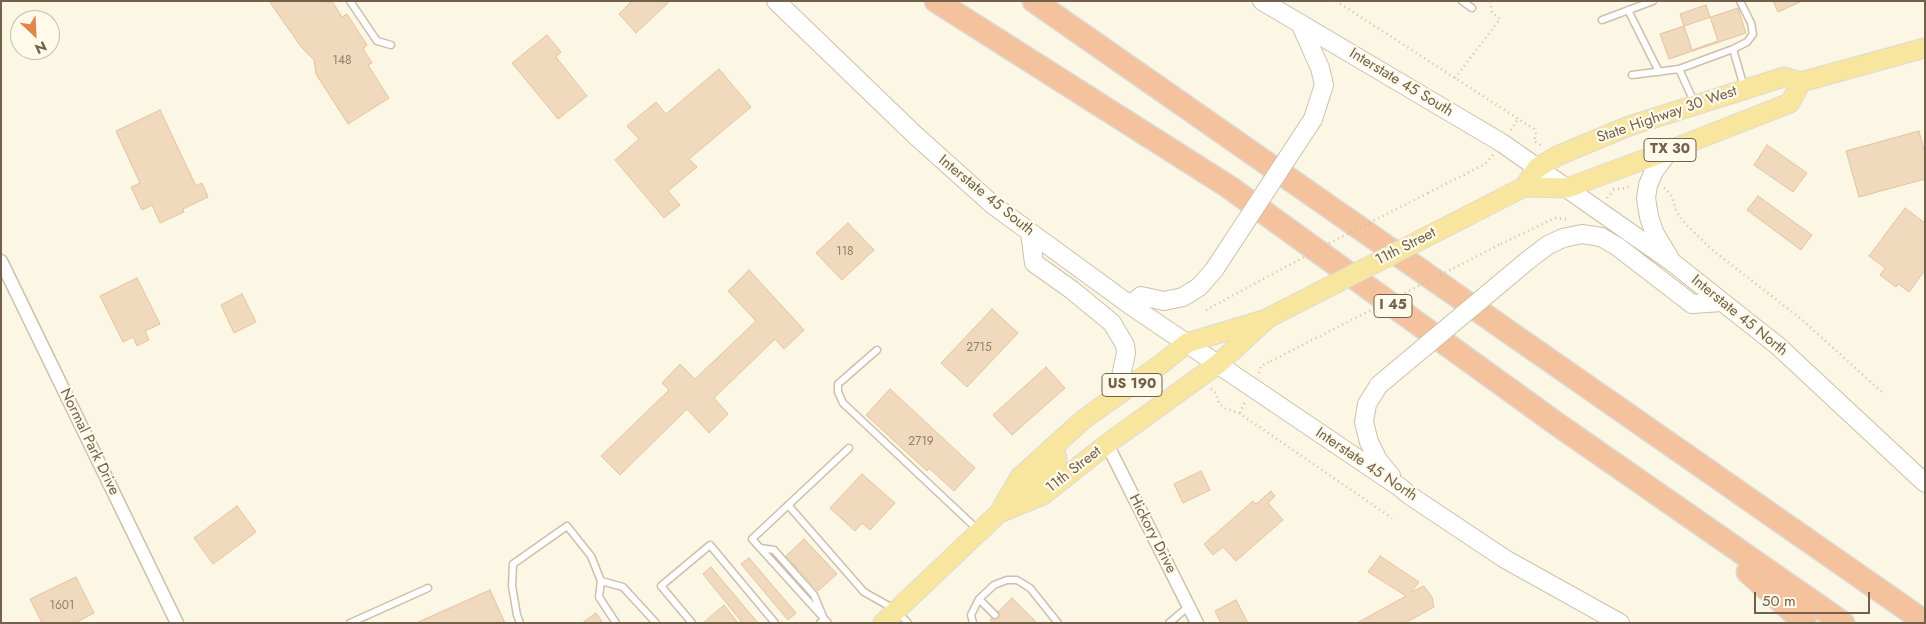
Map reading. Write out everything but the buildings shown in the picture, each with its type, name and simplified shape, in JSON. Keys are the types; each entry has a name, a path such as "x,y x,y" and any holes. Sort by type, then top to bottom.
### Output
{"highway":[{"name":"I 45","path":"936,1 1228,187 1554,422 1843,623"},
{"path":"1034,1 1925,622"},
{"path":"1554,422 1734,559 1805,623"}],"main road":[{"name":"Interstate 45 South","path":"776,1 915,135 992,205 1130,306 1218,364"},
{"name":"Interstate 45 South","path":"1262,1 1502,144 1538,168"},
{"path":"1130,306 1141,296 1164,300 1183,297 1200,288 1214,270 1313,119 1324,85 1320,68 1300,22"},
{"name":"State Highway 30 West","path":"1538,168 1557,156 1629,126 1745,89 1784,77 1801,82 1925,48"},
{"name":"State Highway 30 West","path":"1524,187 1567,188 1670,150 1790,102 1801,82"},
{"path":"1670,150 1654,171 1648,185 1646,198 1649,217 1655,234 1672,262"},
{"name":"11th Street","path":"895,619 999,513 1020,477 1084,419 1187,343 1268,318 1524,187 1538,168"},
{"name":"Interstate 45 North","path":"1538,168 1672,262 1778,346 1925,483"},
{"path":"1030,232 1034,263 1072,290 1112,323 1125,345 1126,354 1117,395"},
{"path":"1401,488 1378,460 1368,442 1364,422 1367,404 1379,385 1548,245 1563,238 1582,234 1601,237 1618,247 1692,304 1722,302"},
{"name":"11th Street","path":"999,513 1043,495 1107,444 1218,364 1268,318"},
{"name":"Interstate 45 North","path":"1218,364 1409,495 1505,558 1620,623"},
{"path":"999,513 1055,463 1057,458 1053,448"}],"street":[{"name":"Normal Park Drive","path":"1,261 177,623"},
{"name":"Hickory Drive","path":"1107,444 1197,623"}],"lane":[{"path":"350,1 377,41 391,44"},
{"path":"1462,1 1472,8"},
{"path":"1602,20 1653,1"},
{"path":"1632,75 1679,69 1747,42 1753,34 1751,23 1740,1"},
{"path":"1628,10 1659,72"},
{"path":"1733,49 1745,89"},
{"path":"1679,69 1695,106"},
{"path":"877,350 838,384 838,392 843,403 980,532"},
{"path":"824,621 752,539 849,448"},
{"path":"788,505 864,592 895,619"},
{"path":"520,623 516,615 512,586 514,564 567,526 591,556 601,581 599,598 616,623"},
{"path":"692,623 661,586 710,545 775,623"},
{"path":"972,623 971,615 979,599 994,586 1007,580 1017,580 1030,588 1058,623"},
{"path":"601,581 623,587 656,623"},
{"path":"350,623 428,588"},
{"path":"979,599 995,615"},
{"path":"1169,623 1188,606"}],"path":[{"path":"1455,78 1500,19 1492,13 1490,1"},
{"path":"1206,310 1341,237 1486,164 1518,119"},
{"path":"1271,361 1555,218 1584,221 1614,190"},
{"path":"1195,379 1212,389 1216,394 1219,404 1226,409 1239,413 1392,518"}]}
